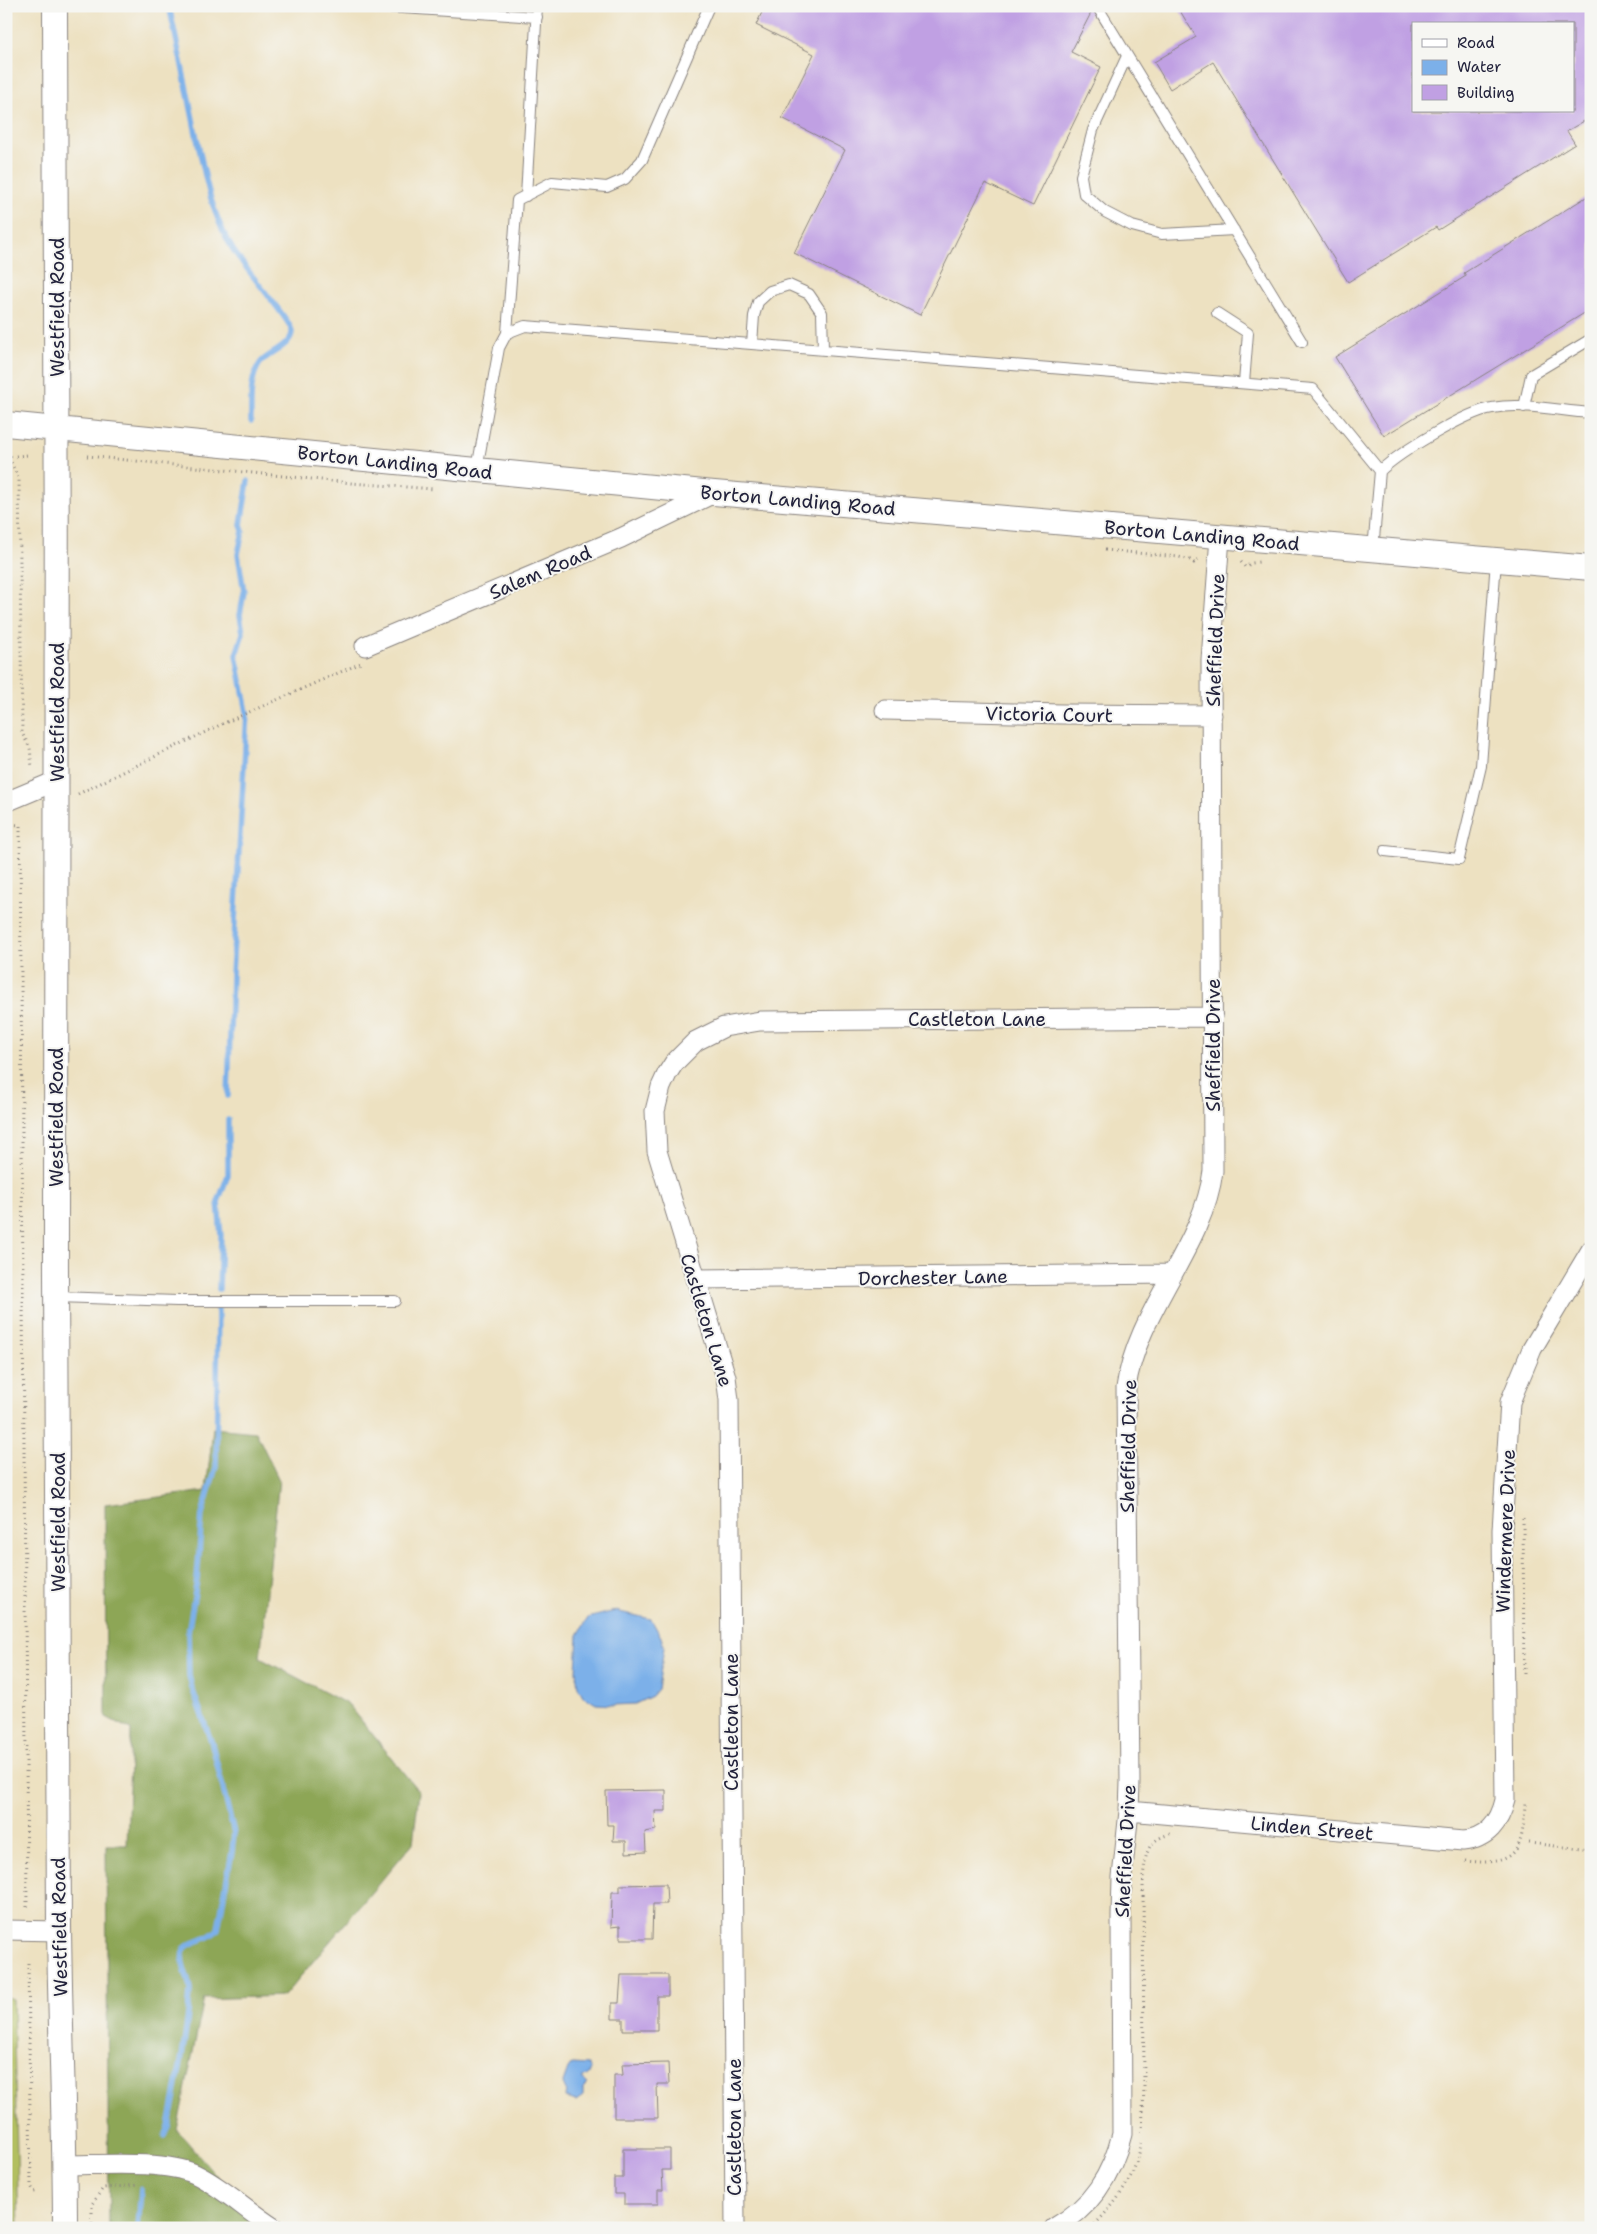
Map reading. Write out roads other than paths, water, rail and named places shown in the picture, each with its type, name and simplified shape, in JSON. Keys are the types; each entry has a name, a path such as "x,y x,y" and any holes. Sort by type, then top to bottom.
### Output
{"street":[{"name":"Westfield Road","path":"55,6 58,429 56,781 58,1931 65,2228"},
{"name":"Borton Landing Road","path":"6,424 714,493 1591,568"},
{"name":"Salem Road","path":"364,654 621,538 714,493"},
{"name":"Sheffield Drive","path":"1054,2228 1076,2214 1097,2192 1113,2164 1122,2134 1121,1916 1122,1877 1130,1811 1126,1388 1136,1348 1203,1211 1211,1185 1214,1152 1211,660 1220,537"},
{"name":"Victoria Court","path":"885,710 1212,715"},
{"path":"6,802 56,781"},
{"name":"Castleton Lane","path":"734,2228 729,1400 726,1377 657,1151 655,1111 661,1087 674,1063 696,1041 724,1027 760,1021 1213,1017"},
{"name":"Windermere Drive","path":"1491,1829 1499,1819 1505,1800 1502,1530 1510,1402 1532,1349 1591,1250"},
{"name":"Dorchester Lane","path":"695,1279 1172,1274"},
{"name":"Linden Street","path":"1130,1811 1463,1841 1471,1840 1491,1829"},
{"path":"6,1930 58,1931"},
{"path":"65,2165 140,2166 184,2170 213,2184 274,2228"}],"lane":[{"path":"371,6 537,17"},
{"path":"526,196 538,6"},
{"path":"476,470 498,348 507,333 517,200 552,182 607,187 624,179 642,160 709,6"},
{"path":"1097,6 1302,342"},
{"path":"1127,56 1093,130 1081,176 1084,194 1105,212 1132,226 1162,234 1234,230"},
{"path":"752,344 754,316 758,302 770,291 789,285 809,294 822,313 823,349"},
{"path":"1217,313 1248,333 1244,383"},
{"path":"507,333 525,326 1313,388 1380,471"},
{"path":"1524,407 1531,375 1591,338"},
{"path":"1373,550 1380,471 1391,460 1473,414 1494,407 1524,407 1591,413"},
{"path":"1385,851 1459,859 1481,766 1496,560"},
{"path":"57,1297 177,1301 395,1300"}],"water":[{"path":"615,1611 651,1619 664,1647 658,1689 652,1696 635,1704 596,1704 583,1696 578,1687 576,1671 578,1635 588,1618"},
{"path":"572,2064 588,2065 591,2070 582,2079 588,2084 583,2089 583,2096 576,2101 565,2098 566,2090 563,2083"}],"waterway":[{"path":"169,6 205,175 218,220 237,256 290,325 292,331 285,345 261,362 257,368 252,390 251,421"},
{"path":"228,1096 232,974 247,712 236,655 243,633 240,615 244,592 238,554 243,531 241,525 248,481"},
{"path":"219,1289 221,1236 218,1202 228,1175 228,1120"},
{"path":"165,2136 169,2127 189,2008 190,1991 182,1960 184,1950 186,1947 209,1936 218,1929 234,1833 212,1744 189,1676 188,1633 197,1580 202,1514 216,1467 218,1307"},
{"path":"138,2228 141,2189"}]}
